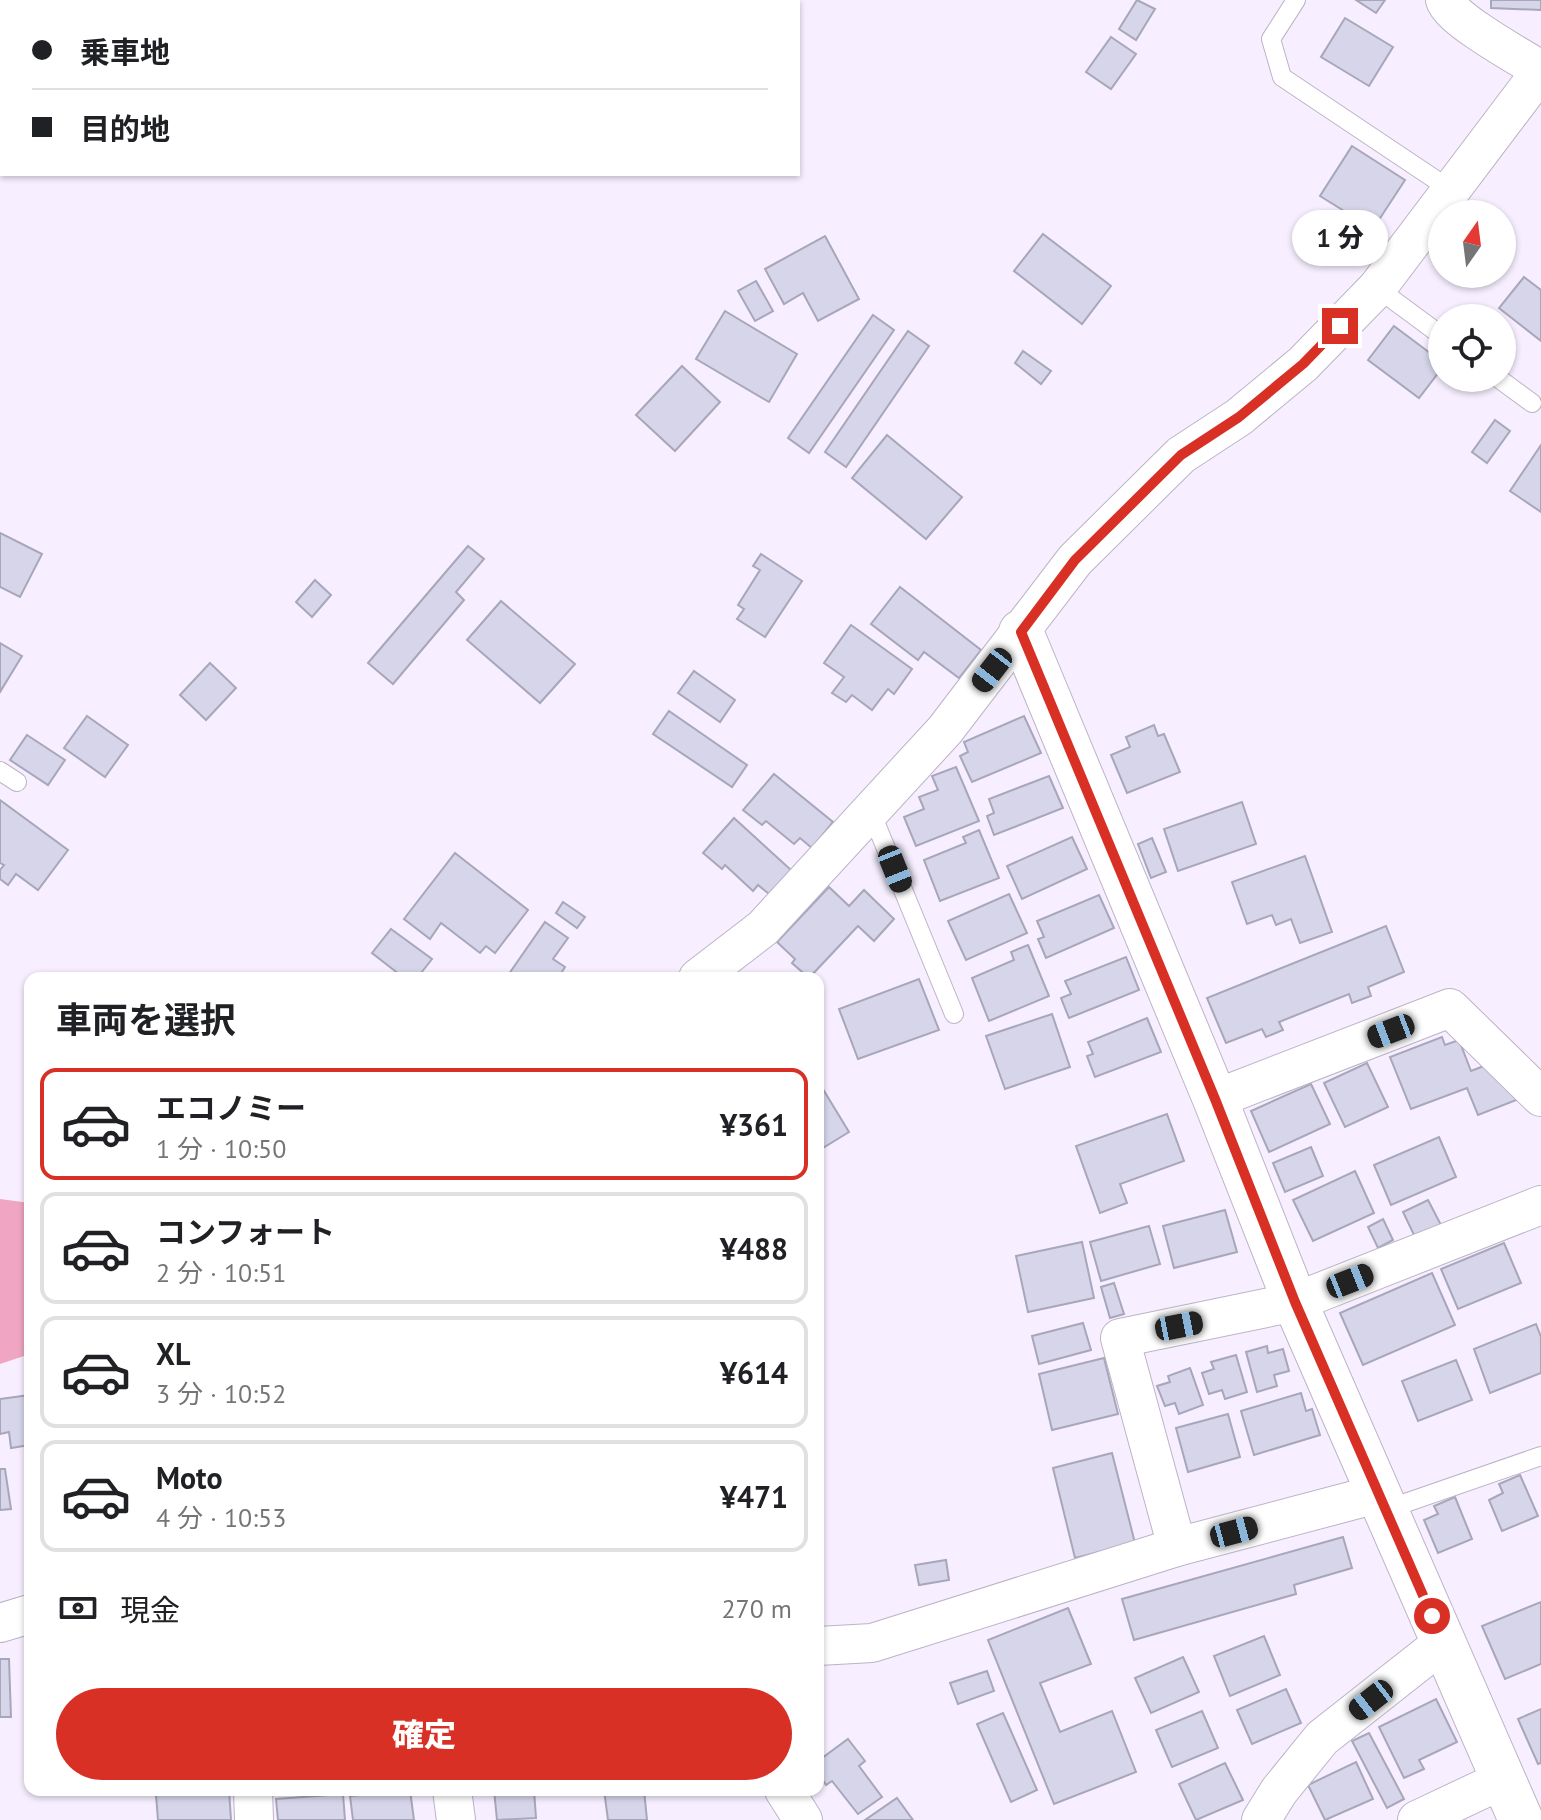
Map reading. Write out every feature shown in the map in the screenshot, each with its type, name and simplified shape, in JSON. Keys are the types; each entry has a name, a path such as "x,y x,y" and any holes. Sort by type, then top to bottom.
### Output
{"street":[{"path":"706,972 763,928 945,730 1075,560 1181,455 1239,417 1303,364 1377,288 1541,70 1468,24 1447,6 1445,0"},
{"path":"1021,632 1215,1099 1295,1302 1521,1820"},
{"path":"1215,1099 1450,1008 1541,1097"},
{"path":"1177,1547 1120,1338 1295,1302 1541,1205"},
{"path":"824,1646 872,1643 1177,1547 1381,1502"},
{"path":"0,1623 24,1616"},
{"path":"1261,1820 1279,1791 1322,1738 1444,1642"},
{"path":"1417,1820 1504,1779"},
{"path":"253,1796 254,1820"},
{"path":"453,1796 456,1820"},
{"path":"788,1796 803,1820"}],"lane":[{"path":"1296,0 1271,39 1282,77 1451,190"},
{"path":"1377,288 1428,326"},
{"path":"1516,391 1532,403"},
{"path":"0,771 17,782"},
{"path":"871,812 954,1014"},
{"path":"1381,1502 1541,1456"}],"shaded area":[{"path":"0,1199 24,1202 24,1356 0,1364"}],"building":[{"path":"1137,0 1155,9 1136,40 1119,29"},
{"path":"1356,0 1385,0 1376,13"},
{"path":"1491,0 1541,0 1541,10 1491,8"},
{"path":"1345,18 1393,47 1369,86 1321,57"},
{"path":"1111,37 1136,54 1111,89 1086,72"},
{"path":"1352,146 1405,180 1373,229 1320,196"},
{"path":"1043,234 1111,286 1082,324 1014,271"},
{"path":"825,236 859,299 818,321 803,293 784,304 765,269"},
{"path":"1524,277 1541,290 1541,341 1516,321 1516,304 1502,304"},
{"path":"756,281 773,311 755,321 738,291"},
{"path":"725,311 797,354 769,402 696,359"},
{"path":"873,315 894,330 809,453 788,438"},
{"path":"1394,326 1428,352 1428,386 1419,398 1368,360"},
{"path":"908,331 929,346 846,467 825,452"},
{"path":"1023,351 1051,371 1041,384 1015,363"},
{"path":"682,366 720,402 675,451 636,415"},
{"path":"1495,420 1510,431 1487,463 1472,452"},
{"path":"887,435 962,497 926,539 852,478"},
{"path":"1541,445 1541,512 1510,491"},
{"path":"0,533 42,554 20,597 0,587"},
{"path":"468,546 484,559 456,592 464,600 393,684 368,663"},
{"path":"761,554 802,581 765,637 737,619 744,609 738,605 760,570 753,566"},
{"path":"315,580 331,595 312,617 296,602"},
{"path":"900,587 981,650 959,678 924,652 918,660 871,624"},
{"path":"501,601 575,664 540,703 467,640"},
{"path":"851,625 912,669 894,694 888,689 872,710 852,695 846,702 832,693 844,677 824,663"},
{"path":"0,643 22,656 0,692"},
{"path":"210,663 236,688 206,720 180,695"},
{"path":"694,671 735,700 720,722 678,693"},
{"path":"669,711 747,765 732,787 653,734"},
{"path":"87,716 128,745 105,777 64,748"},
{"path":"1024,716 1041,753 972,782 960,756 968,752 964,742"},
{"path":"1154,725 1158,736 1164,734 1180,772 1127,793 1111,755 1130,747 1126,737"},
{"path":"27,735 65,760 48,785 10,760"},
{"path":"956,767 979,821 916,846 904,817 924,809 919,797 938,790 932,776"},
{"path":"774,774 833,822 812,848 800,838 794,844 766,821 762,825 743,810"},
{"path":"1049,776 1063,808 994,835 987,816 994,813 989,799"},
{"path":"0,800 68,850 38,890 16,874 8,885 0,879 0,870 4,865 0,863"},
{"path":"1242,802 1256,844 1178,871 1164,829"},
{"path":"734,818 791,870 769,894 758,885 753,891 725,865 722,869 703,853"},
{"path":"979,830 999,878 940,901 924,860 966,843 963,837"},
{"path":"1072,837 1087,869 1022,899 1007,866"},
{"path":"1152,838 1166,872 1151,878 1138,844"},
{"path":"455,853 528,910 495,953 486,946 480,953 441,923 430,939 404,919"},
{"path":"1305,856 1332,932 1300,943 1291,919 1276,925 1272,915 1247,924 1232,882"},
{"path":"829,887 849,906 864,890 894,919 874,941 858,926 815,972 802,972 792,963 795,959 777,942"},
{"path":"1009,894 1027,933 966,960 948,921"},
{"path":"1099,895 1114,928 1046,958 1038,939 1044,937 1037,921"},
{"path":"563,902 585,917 577,928 556,913"},
{"path":"545,922 568,938 553,959 565,967 562,972 510,972"},
{"path":"1386,926 1404,972 1368,987 1371,996 1352,1003 1349,994 1279,1022 1283,1030 1266,1037 1262,1029 1226,1043 1207,998"},
{"path":"391,929 432,959 422,972 396,972 372,953"},
{"path":"1028,945 1049,996 989,1021 972,978 1014,960 1011,952"},
{"path":"1126,957 1139,990 1069,1018 1061,998 1071,994 1065,981"},
{"path":"919,979 939,1030 858,1059 839,1009"},
{"path":"1052,1014 1070,1067 1005,1089 986,1036"},
{"path":"1147,1018 1161,1052 1095,1077 1087,1056 1093,1054 1088,1042"},
{"path":"1442,1037 1445,1045 1459,1040 1471,1071 1484,1066 1524,1097 1478,1115 1467,1088 1411,1109 1390,1057"},
{"path":"1367,1063 1388,1107 1345,1127 1324,1083"},
{"path":"1311,1084 1330,1124 1269,1152 1251,1111"},
{"path":"824,1091 849,1132 824,1147"},
{"path":"1167,1114 1184,1161 1120,1184 1127,1203 1100,1213 1076,1146"},
{"path":"1439,1137 1456,1177 1391,1205 1374,1165"},
{"path":"1311,1147 1323,1176 1285,1192 1273,1163"},
{"path":"1355,1171 1374,1213 1313,1241 1293,1200"},
{"path":"1428,1200 1441,1225 1415,1237 1403,1212"},
{"path":"1225,1210 1237,1252 1174,1268 1163,1226"},
{"path":"1383,1219 1393,1240 1378,1248 1368,1227"},
{"path":"1149,1226 1160,1264 1101,1281 1090,1242"},
{"path":"1082,1242 1094,1298 1028,1312 1016,1256"},
{"path":"1504,1243 1521,1283 1458,1309 1441,1269"},
{"path":"1432,1273 1455,1325 1363,1365 1340,1313"},
{"path":"1114,1283 1124,1314 1110,1318 1101,1287"},
{"path":"1083,1323 1091,1350 1039,1364 1032,1336"},
{"path":"1536,1324 1541,1337 1541,1373 1490,1393 1474,1349"},
{"path":"1267,1346 1268,1353 1283,1349 1289,1371 1274,1375 1277,1386 1257,1392 1246,1352"},
{"path":"1236,1355 1247,1392 1225,1399 1222,1390 1209,1394 1202,1373 1214,1369 1211,1362"},
{"path":"1104,1358 1118,1414 1052,1430 1039,1374"},
{"path":"1456,1360 1472,1400 1418,1421 1402,1381"},
{"path":"1190,1368 1203,1405 1179,1414 1175,1403 1165,1406 1157,1386 1170,1382 1168,1376"},
{"path":"1301,1393 1306,1411 1312,1409 1320,1435 1254,1455 1241,1411"},
{"path":"24,1396 24,1446 11,1448 9,1432 0,1434 0,1399"},
{"path":"1228,1414 1240,1457 1188,1472 1176,1428"},
{"path":"1112,1453 1135,1543 1075,1558 1053,1468"},
{"path":"0,1469 5,1469 11,1509 0,1510"},
{"path":"1520,1475 1538,1516 1502,1531 1489,1500 1503,1493 1499,1484"},
{"path":"1455,1497 1472,1539 1438,1553 1424,1520 1438,1514 1434,1506"},
{"path":"1343,1537 1352,1568 1294,1585 1296,1594 1134,1640 1122,1599"},
{"path":"946,1560 949,1580 919,1585 915,1565"},
{"path":"1541,1602 1541,1664 1505,1679 1482,1626"},
{"path":"1068,1608 1091,1664 1040,1683 1060,1732 1112,1711 1136,1772 1054,1804 988,1640"},
{"path":"1264,1636 1280,1675 1230,1696 1214,1656"},
{"path":"1183,1657 1199,1692 1151,1713 1135,1678"},
{"path":"0,1659 9,1659 11,1717 0,1717"},
{"path":"987,1671 994,1691 958,1704 950,1683"},
{"path":"1286,1689 1301,1723 1252,1744 1237,1710"},
{"path":"1436,1699 1457,1742 1419,1760 1424,1769 1404,1778 1379,1727"},
{"path":"1541,1709 1541,1763 1538,1764 1518,1719"},
{"path":"1202,1711 1218,1748 1172,1767 1156,1730"},
{"path":"1003,1713 1037,1790 1011,1802 977,1724"},
{"path":"1369,1733 1404,1799 1387,1808 1352,1741"},
{"path":"848,1739 865,1761 859,1766 882,1797 858,1814 832,1781 826,1785 824,1782 824,1757"},
{"path":"1356,1762 1373,1799 1325,1820 1308,1785"},
{"path":"1225,1763 1243,1800 1196,1820 1179,1784"},
{"path":"156,1796 229,1796 231,1820 158,1820"},
{"path":"343,1796 345,1820 278,1820 276,1799"},
{"path":"350,1796 411,1796 414,1820 353,1820"},
{"path":"495,1796 534,1796 536,1818 497,1820"},
{"path":"605,1796 645,1796 647,1820 608,1820"},
{"path":"897,1798 913,1820 865,1820"}],"route":[{"path":"1340,326 1303,364 1239,417 1181,455 1075,560 1021,632 1215,1099 1295,1302 1432,1616"}]}
